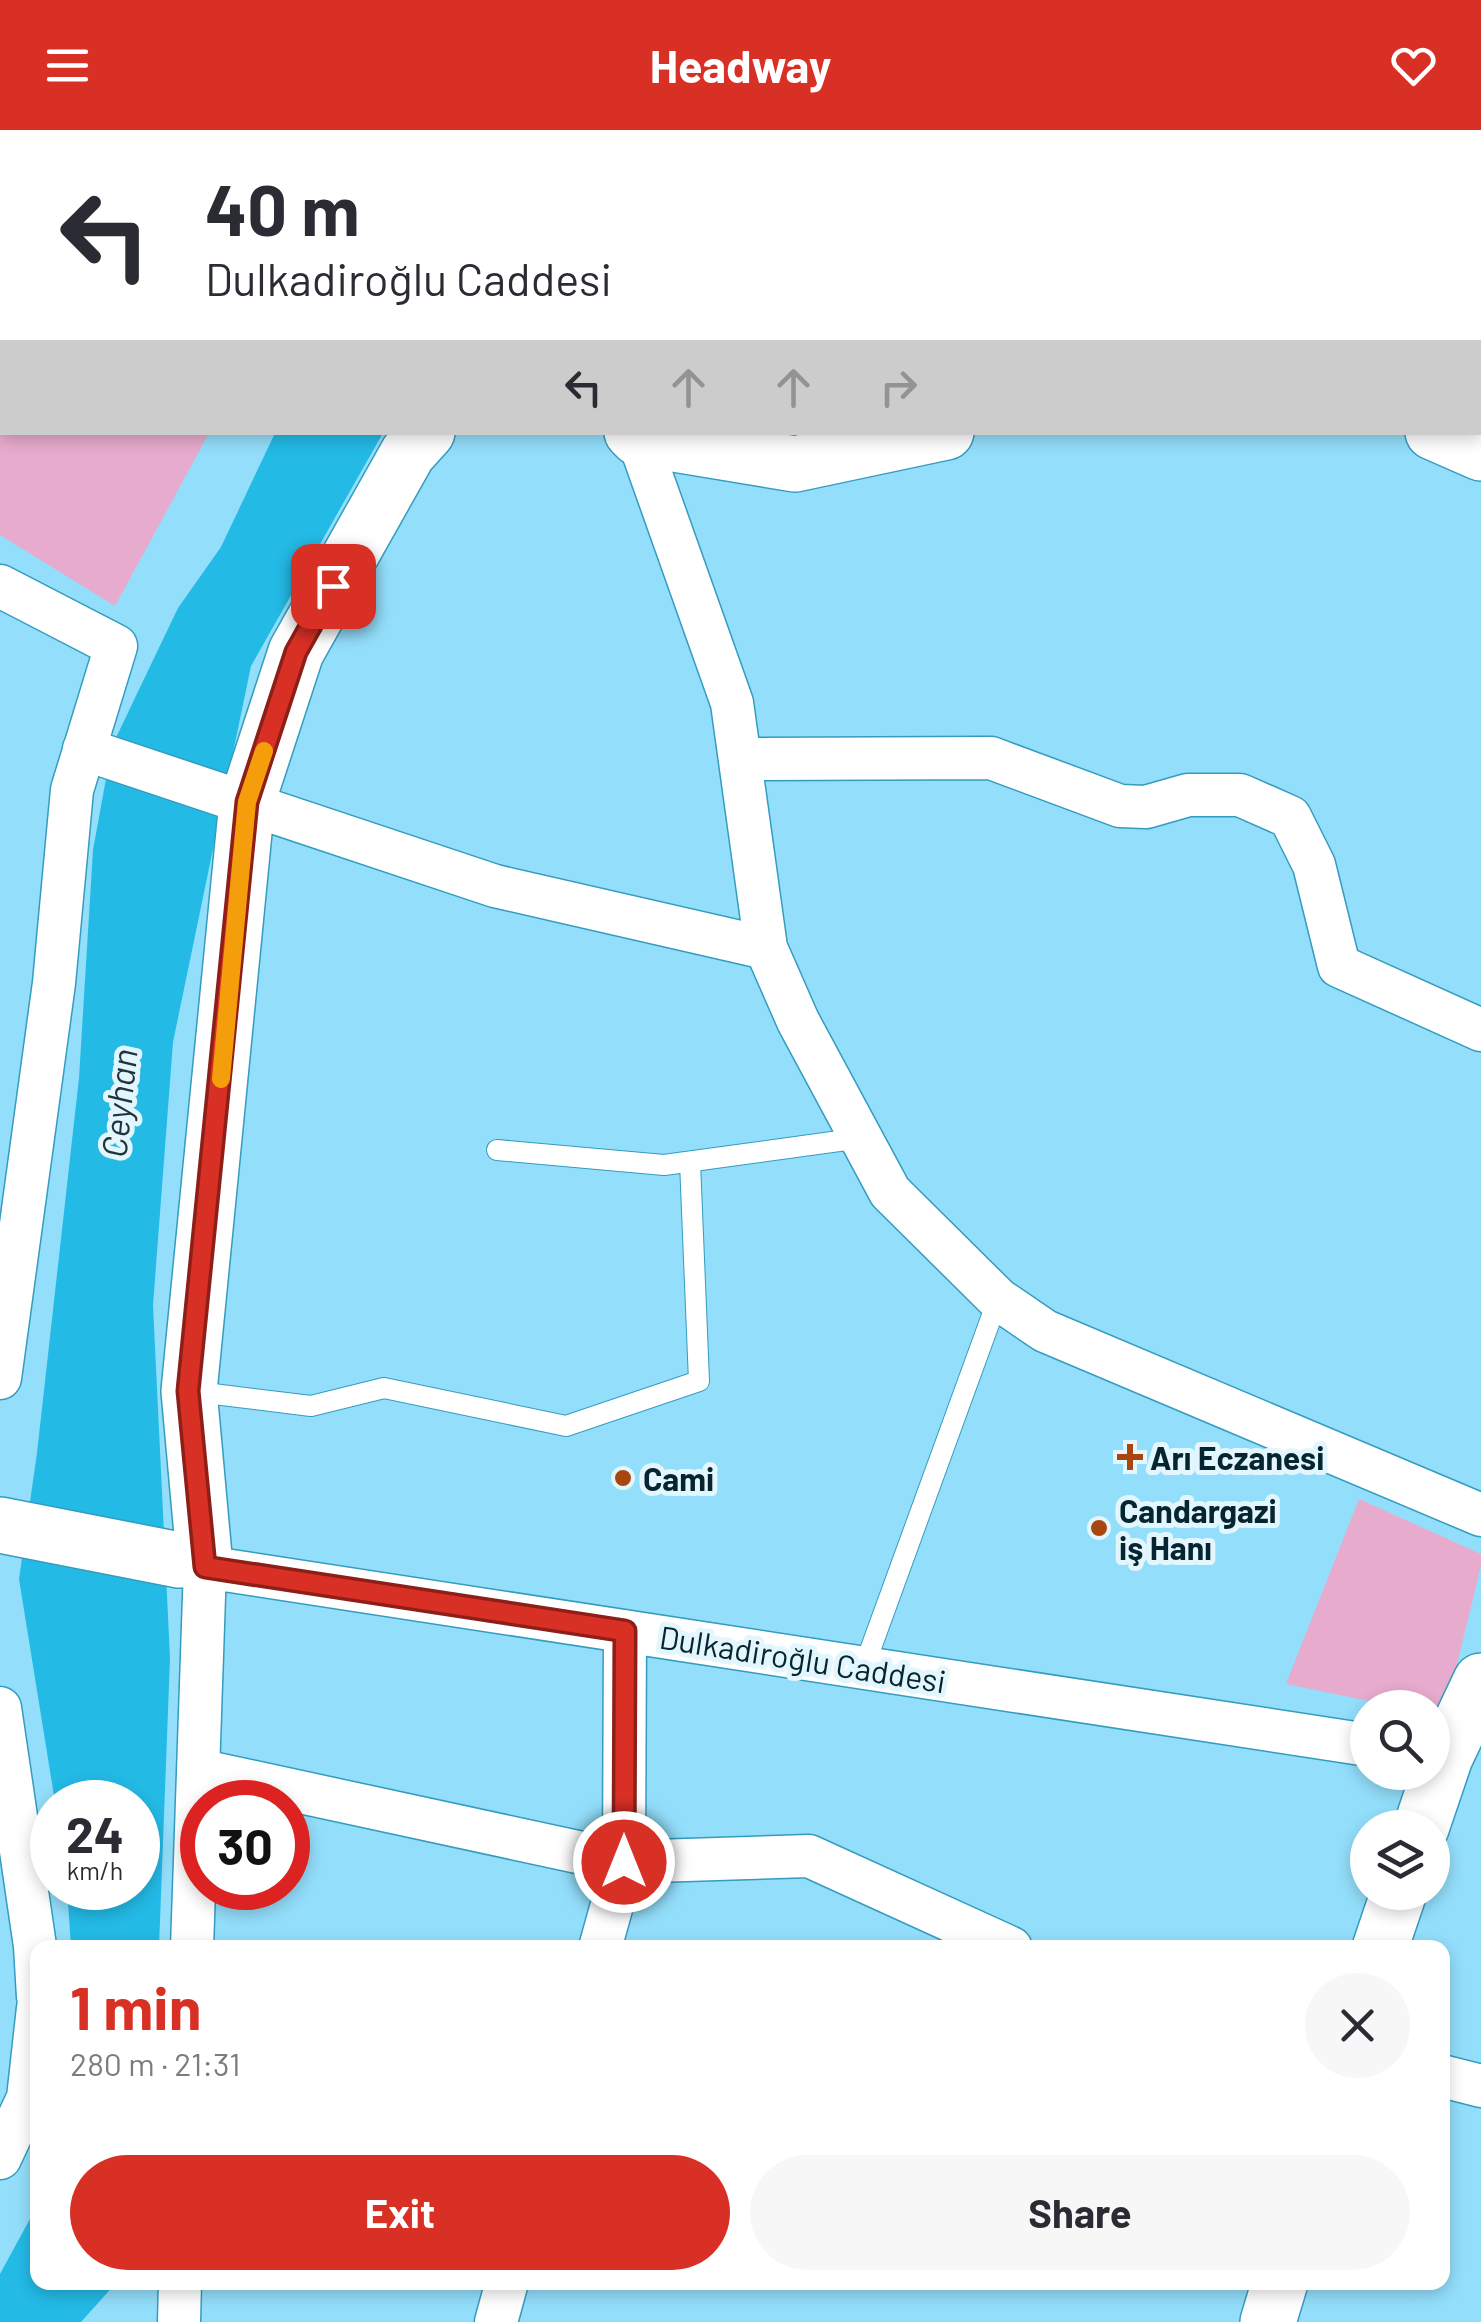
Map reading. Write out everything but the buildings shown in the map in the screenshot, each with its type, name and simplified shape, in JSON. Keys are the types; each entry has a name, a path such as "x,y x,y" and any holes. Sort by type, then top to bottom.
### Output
{"street":[{"path":"192,1940 198,1770 188,1391 247,802 296,652 408,453 424,435"},
{"path":"635,435 795,464 932,435"},
{"path":"635,435 732,703 766,948 798,1021 890,1192 998,1299 1045,1331 1481,1515"},
{"path":"1440,435 1481,453"},
{"path":"0,586 116,646 72,790 54,983 16,1135 0,1378"},
{"path":"84,749 495,886 766,948"},
{"path":"740,759 991,758 1120,806 1146,808 1188,795 1240,795 1290,817 1314,865 1339,966 1481,1030"},
{"path":"0,1525 192,1563"},
{"name":"Dulkadiroğlu Caddesi","path":"192,1563 1350,1742"},
{"path":"602,1940 624,1862 625,1631"},
{"path":"1429,1810 1453,1760 1481,1681"},
{"path":"0,1708 33,1940"},
{"path":"198,1770 624,1862 808,1856 993,1940"},
{"path":"1383,1940 1393,1910"},
{"path":"0,1955 30,1962"},
{"path":"1450,2078 1481,2086"},
{"path":"0,2158 28,2098 30,2080"},
{"path":"179,2322 180,2290"},
{"path":"496,2322 505,2290"}],"lane":[{"path":"497,1150 664,1165 860,1138"},
{"path":"188,1391 311,1406 384,1388 566,1426 699,1380 690,1162"},
{"path":"864,1668 998,1299"}],"shaded area":[{"path":"0,435 208,435 115,606 0,535"},
{"path":"1359,1499 1481,1554 1450,1693 1350,1690 1350,1697 1286,1684"}],"water":[{"name":"Ceyhan","path":"274,435 382,435 251,666 173,1042 153,1305 170,1658 159,1940 71,1940 68,1910 160,1910 160,1780 51,1780 19,1579 79,1078 93,850 112,746 178,608 221,547"},
{"path":"30,2219 30,2290 110,2290 81,2322 0,2322 0,2274"}],"slow traffic":[{"path":"221,1079 247,802 264,751"}],"place":[{"name":"Arı Eczanesi","path":"1130,1457"},
{"name":"Cami","path":"623,1478"},
{"name":"Candargazi iş Hanı","path":"1099,1528"}],"route":[{"path":"333,586 296,652 247,802 188,1391 205,1567 625,1631 624,1862"}]}
